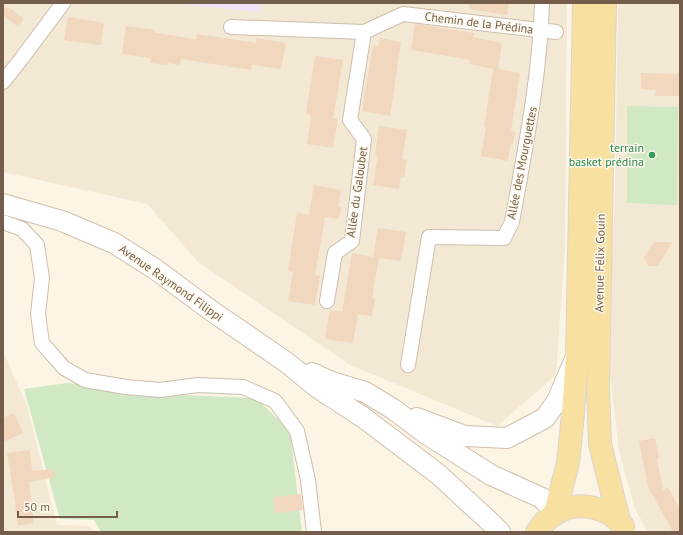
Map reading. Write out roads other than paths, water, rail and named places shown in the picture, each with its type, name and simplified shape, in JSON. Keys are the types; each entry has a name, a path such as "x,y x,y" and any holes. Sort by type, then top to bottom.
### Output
{"main road":[{"name":"Avenue Félix Gouin","path":"555,513 568,463 577,356 584,3"},
{"name":"Avenue Félix Gouin","path":"605,3 598,386 600,444 623,526"},
{"name":"Avenue Raymond Filippi","path":"3,204 62,221 114,244 155,269 286,362 318,388 364,418 438,474 489,520 500,532"},
{"name":"Avenue Raymond Filippi","path":"393,409 465,436 507,438 545,418 557,400 577,356"},
{"name":"Avenue Raymond Filippi","path":"286,362 332,382 365,392 393,409 425,433 491,475 542,498 555,513"},
{"name":"Avenue Félix Gouin","path":"537,532 545,521 555,513 571,507 588,506 604,510 623,526"}],"street":[{"path":"3,82 63,3"},
{"name":"Allée des Mourguettes","path":"408,365 429,237 504,238 512,222 535,92 542,3"},
{"path":"231,27 364,32 404,8"},
{"name":"Chemin de la Prédina","path":"404,8 556,32"},
{"name":"Allée du Galoubet","path":"327,301 335,253 352,241 364,139 350,120 364,32"},
{"path":"3,222 22,229 37,245 42,278 38,314 42,343 64,368 85,380 126,387 160,390 198,385 243,387 275,401 296,432 308,480 314,532"}],"place":[{"name":"terrain basket prédina","path":"652,155"}]}
